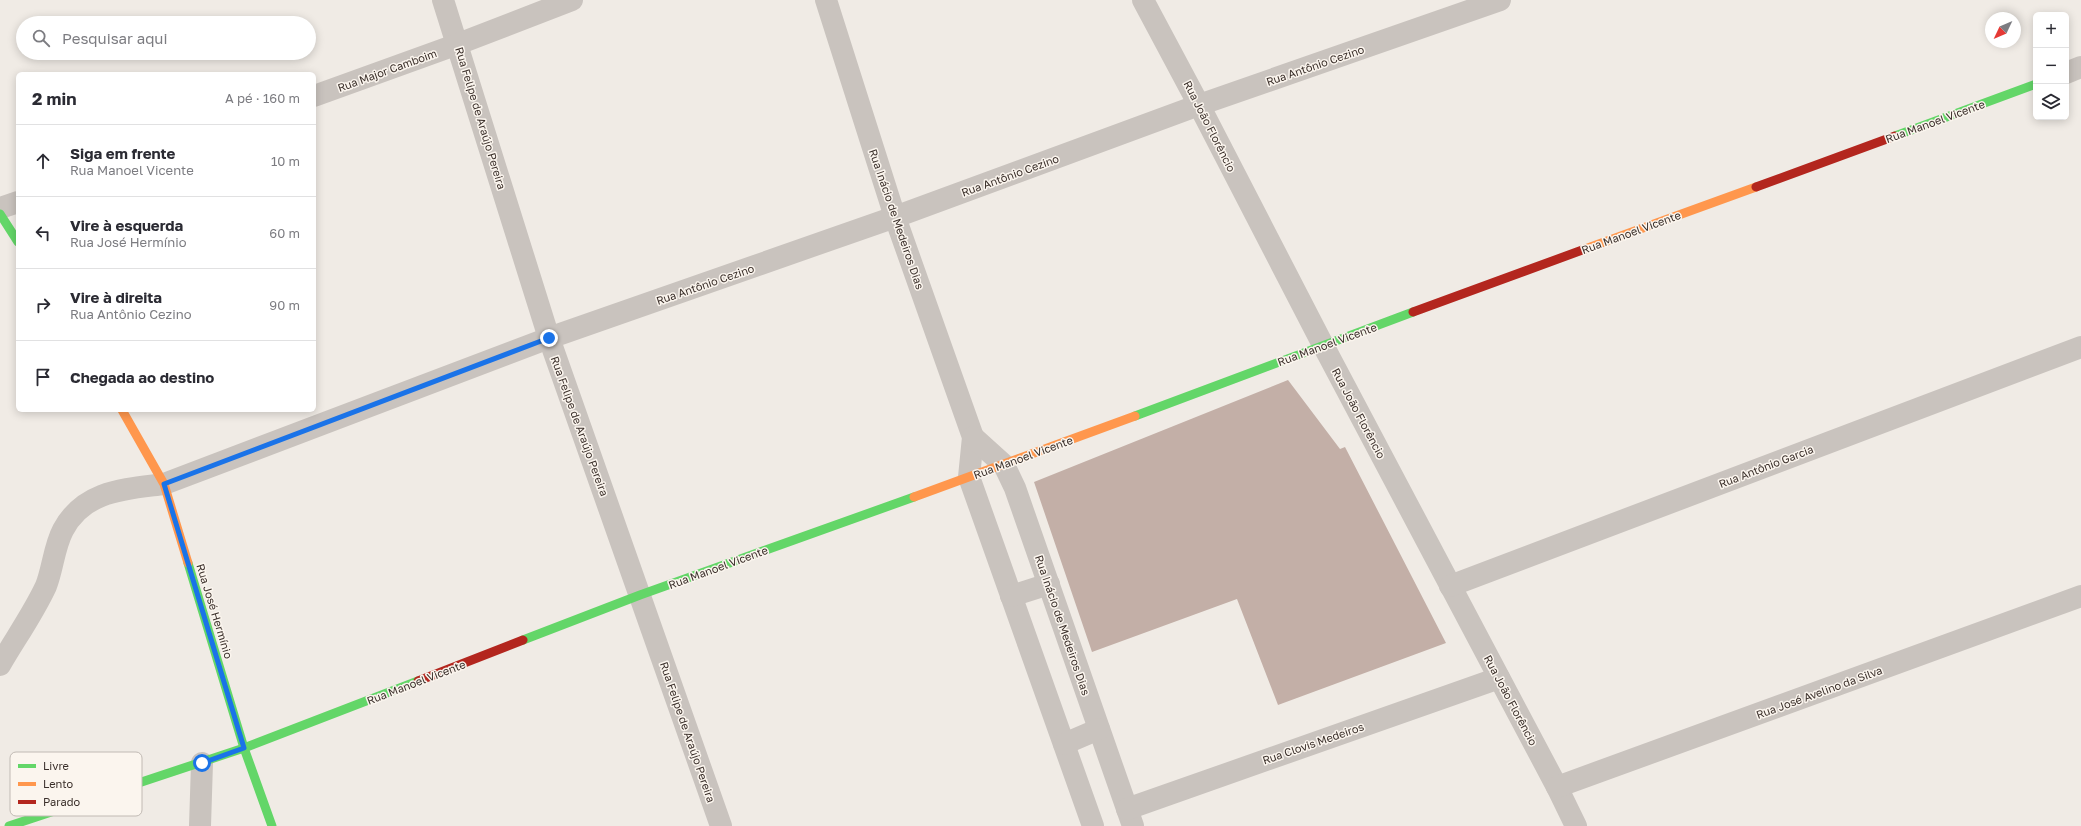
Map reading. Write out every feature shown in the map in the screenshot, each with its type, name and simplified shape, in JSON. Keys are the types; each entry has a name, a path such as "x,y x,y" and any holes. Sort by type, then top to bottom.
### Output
{"street":[{"name":"Rua Felipe de Araújo Pereira","path":"443,0 549,338 721,826"},
{"name":"Rua Major Camboim","path":"316,95 458,44 572,0"},
{"name":"Rua Inácio de Medeiros Dias","path":"826,0 895,217 973,437 969,478 1093,826"},
{"name":"Rua João Florêncio","path":"1143,0 1199,105 1322,345 1557,787 1576,826"},
{"name":"Rua Antônio Cezino","path":"0,666 35,607 46,584 63,531 72,518 91,501 114,490 164,484 549,338 895,217 1199,105 1500,0"},
{"path":"2069,72 2081,67"},
{"name":"Rua Manoel Vicente","path":"142,783 244,748 640,595 969,478 1322,345 2033,85"},
{"path":"0,208 16,203"},
{"path":"0,214 16,239"},
{"name":"Rua Antônio Garcia","path":"1450,586 2081,347"},
{"name":"Rua José Hermínio","path":"123,412 164,484 244,748 272,826"},
{"name":"Rua Inácio de Medeiros Dias","path":"973,437 1004,465 1015,488 1130,818"},
{"path":"1011,596 1049,584"},
{"name":"Rua José Avelino da Silva","path":"1557,787 2081,596"},
{"name":"Rua Clovis Medeiros","path":"1130,818 1499,678"},
{"path":"1064,744 1099,729"},
{"path":"200,826 202,763"},
{"name":"Rua Manoel Vicente","path":"9,826 40,816"}],"building":[{"path":"1288,380 1340,449 1345,447 1446,643 1278,705 1237,599 1092,652 1034,482"}],"traffic: fast":[{"path":"1895,136 2033,85"},
{"path":"0,214 16,239"},
{"path":"1135,416 1413,312"},
{"path":"523,640 640,595 914,497"},
{"path":"188,563 244,748 272,826"},
{"path":"142,782 244,748 418,681"},
{"path":"9,826 39,816"}],"traffic: slow":[{"path":"1585,249 1756,187"},
{"path":"123,412 164,484 188,563"},
{"path":"914,497 1135,416"}],"traffic: jam":[{"path":"1756,187 1895,136"},
{"path":"1413,312 1585,249"},
{"path":"418,681 523,640"}],"route":[{"path":"202,763 244,748 164,484 549,338"}]}
